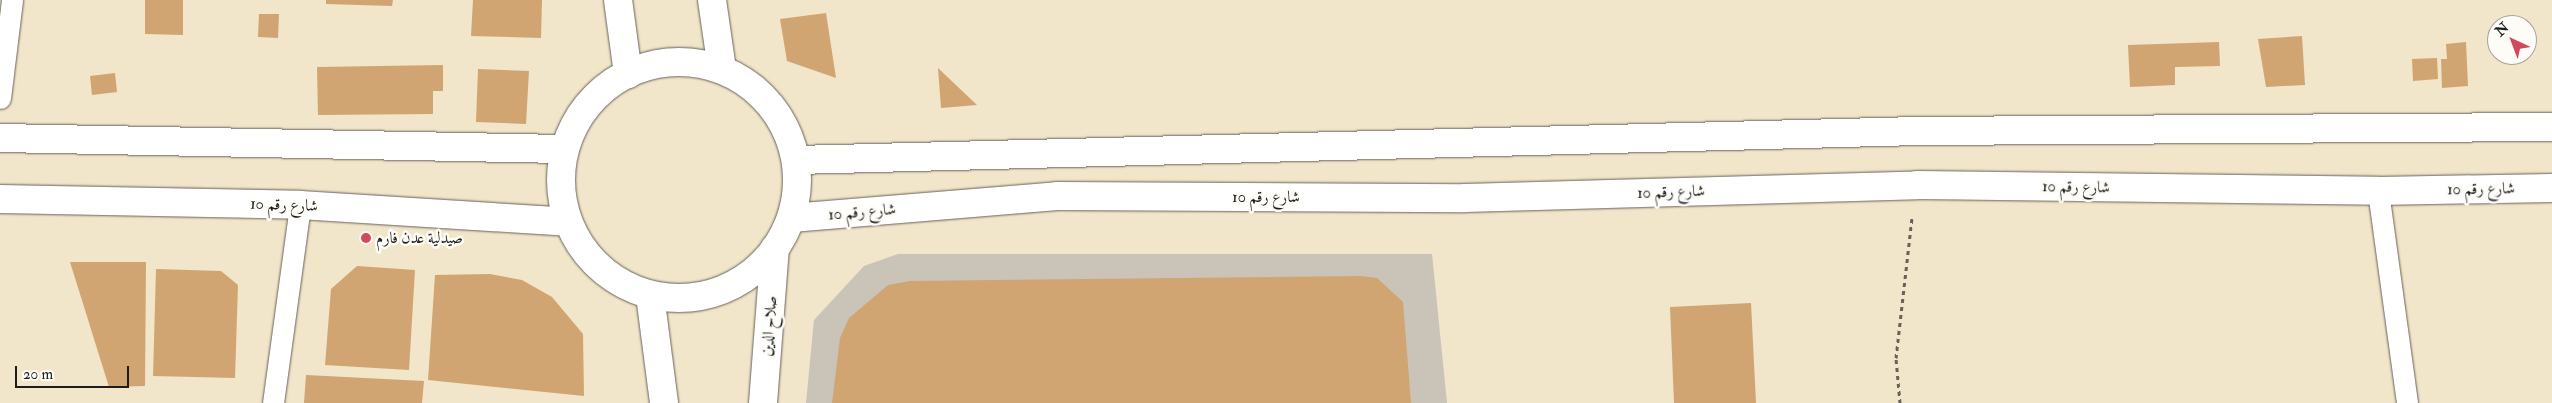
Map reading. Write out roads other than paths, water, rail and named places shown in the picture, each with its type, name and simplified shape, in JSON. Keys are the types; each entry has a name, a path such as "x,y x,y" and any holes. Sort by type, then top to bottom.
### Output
{"main road":[{"path":"618,0 628,74"},
{"path":"712,0 722,69"},
{"path":"683,61 722,69 757,90 783,122 796,160 791,218 775,248 752,274 722,290 688,298 650,295 615,281 594,262 567,222 560,186 564,149 581,113 608,85 644,66 683,61"},
{"path":"796,160 1916,131 2552,127"},
{"path":"0,138 564,149"},
{"name":"شارع رقم 10","path":"791,218 1057,196 1465,198 1917,185 2378,191 2552,188"},
{"name":"شارع رقم 10","path":"0,199 300,205 567,222"},
{"name":"صلاح الدين","path":"763,403 775,248"},
{"path":"650,295 664,403"}],"lane":[{"path":"0,98 12,0"},
{"path":"2378,191 2407,403"},
{"path":"274,403 300,205"}],"place":[{"name":"صيدلية عدن فارم","path":"366,238"}]}
